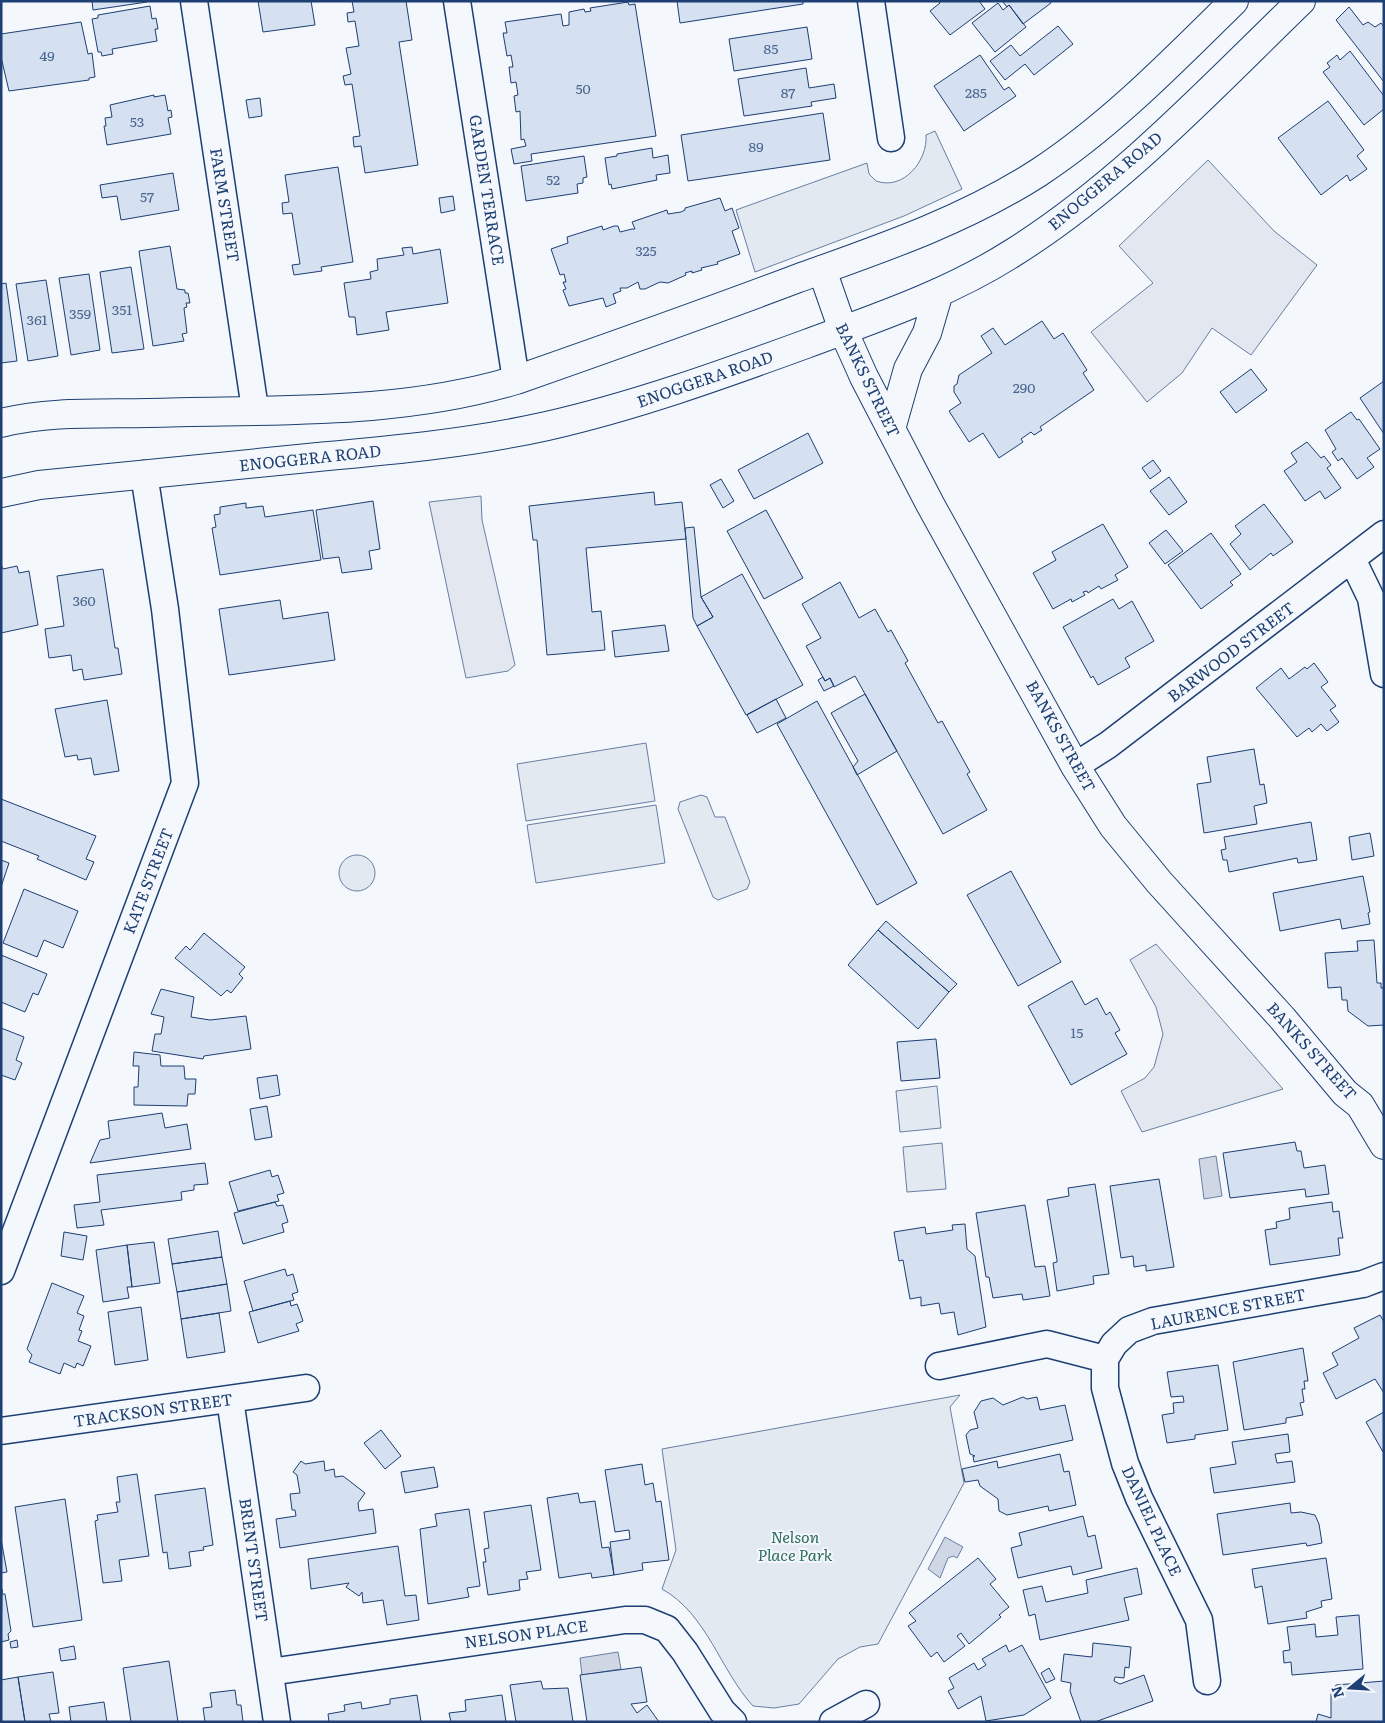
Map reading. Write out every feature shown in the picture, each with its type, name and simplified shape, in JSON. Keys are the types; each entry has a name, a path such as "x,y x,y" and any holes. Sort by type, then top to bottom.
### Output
{"main road":[{"path":"1,423 55,415 346,408 399,404 480,391 516,380 822,270 957,218 1001,196 1080,143 1115,114 1234,1"},
{"name":"ENOGGERA ROAD","path":"1,493 39,485 434,445 546,426 650,398 843,330 939,292 1008,256 1078,208 1156,140 1300,1"},
{"name":"BANKS STREET","path":"822,270 843,330 864,377 1075,766 1113,826 1283,1019 1344,1093 1360,1105 1384,1145"},
{"path":"892,429 908,369 927,333 939,292"}],"street":[{"name":"FARM STREET","path":"194,1 255,410"},
{"name":"GARDEN TERRACE","path":"457,1 516,380"},
{"path":"871,1 891,138"},
{"name":"KATE STREET","path":"1,1271 185,784 165,609 144,474"},
{"name":"BARWOOD STREET","path":"1075,766 1108,745 1384,534"},
{"path":"1352,559 1371,598 1384,674"},
{"name":"LAURENCE STREET","path":"1106,1359 1114,1344 1129,1330 1153,1321 1363,1284 1384,1276"},
{"path":"939,1366 1047,1344 1106,1359"},
{"name":"DANIEL PLACE","path":"1106,1359 1104,1388 1125,1463 1138,1498 1199,1620 1207,1682"},
{"name":"TRACKSON STREET","path":"1,1431 306,1388"},
{"name":"BRENT STREET","path":"230,1399 277,1722"},
{"name":"NELSON PLACE","path":"270,1672 625,1620 646,1620 667,1628 685,1652 722,1711 734,1722"},
{"path":"833,1722 866,1704"}],"green space":[{"path":"935,131 962,189 904,216 755,272 736,210 867,163 869,174 876,181 896,182 912,171 923,154 926,145 926,135"},
{"path":"646,743 655,801 526,821 517,764"},
{"path":"701,795 707,797 715,817 725,817 750,882 747,889 718,900 713,897 678,809 680,802"},
{"path":"656,805 665,863 536,883 527,825"},
{"path":"357,855 364,856 370,860 374,866 374,880 370,886 364,890 357,891 350,890 344,886 340,880 339,873 340,866 344,860 350,856"},
{"path":"937,1086 941,1128 900,1132 896,1091"},
{"path":"942,1143 946,1189 907,1192 903,1147"},
{"name":"Nelson Place Park","path":"960,1395 950,1407 964,1483 878,1644 860,1647 838,1659 799,1704 774,1708 753,1706 741,1692 712,1643 691,1613 662,1589 676,1550 662,1449"}],"shaded area":[{"path":"1208,160 1274,231 1317,265 1251,355 1212,328 1182,373 1147,402 1091,332 1153,283 1119,246"},
{"path":"481,496 482,520 515,665 508,671 466,678 429,502"},
{"path":"1156,944 1283,1089 1142,1132 1121,1091 1145,1078 1154,1067 1163,1034 1156,1007 1130,960"},
{"path":"1216,1156 1222,1196 1204,1199 1199,1159"},
{"path":"945,1537 963,1547 957,1558 953,1556 948,1558 940,1578 928,1569"},
{"path":"618,1652 621,1669 582,1675 580,1658"}],"building":[{"path":"92,1 147,1 147,2 93,10"},
{"path":"258,1 311,1 315,25 263,32"},
{"path":"352,1 406,1 412,40 399,42 418,165 365,173 361,146 354,147 353,137 360,136 352,84 345,85 343,76 351,74 346,48 359,46 355,21 348,22 347,13 354,12"},
{"path":"677,1 803,1 803,4 680,23"},
{"path":"939,1 979,1 985,9 950,35 930,11 940,3"},
{"path":"1002,1 1050,1 1051,3 1023,24 1009,5 1007,7"},
{"path":"628,2 629,5 635,4 656,136 531,154 532,161 514,164 511,149 526,146 524,139 521,140 520,111 516,112 514,96 518,95 516,82 511,83 509,67 513,67 511,55 507,56 503,33 507,33 505,22 561,14 563,26 569,25 569,12 584,9 585,12 591,11 590,8"},
{"path":"998,3 1003,10 1009,5 1026,27 995,52 972,23"},
{"path":"150,6 152,19 156,18 158,29 155,29 157,41 112,49 113,54 102,56 101,52 98,52 92,19 98,18 98,15"},
{"path":"1349,7 1363,25 1368,22 1375,27 1381,23 1384,27 1384,82 1336,20"},
{"path":"81,22 88,54 92,53 95,77 89,78 89,80 9,91 1,57 1,34"},
{"path":"1058,26 1073,44 1034,75 1025,64 1005,80 990,61 1011,45 1020,56"},
{"path":"807,27 812,59 734,71 729,39"},
{"path":"1350,51 1384,96 1384,109 1364,125 1323,72 1330,67 1327,63 1337,55 1340,60"},
{"path":"980,55 1004,90 1009,87 1016,96 964,131 934,86"},
{"path":"806,68 809,88 834,84 836,98 811,102 812,106 744,116 738,79"},
{"path":"154,95 154,97 165,95 168,111 171,110 172,117 168,118 171,134 107,145 104,126 106,126 105,118 112,117 110,105"},
{"path":"260,98 262,116 249,118 246,100"},
{"path":"1328,101 1364,150 1357,156 1367,169 1350,181 1347,175 1321,195 1278,138"},
{"path":"823,113 830,160 688,181 681,135"},
{"path":"652,148 653,158 668,155 670,173 656,175 657,180 612,189 611,184 609,185 605,158"},
{"path":"584,156 587,177 583,178 583,183 577,184 578,193 526,201 521,166"},
{"path":"338,167 353,262 321,267 322,271 294,275 292,265 300,264 292,213 283,214 282,203 289,202 285,175"},
{"path":"173,173 179,210 121,220 117,196 102,198 100,185"},
{"path":"453,196 455,210 441,213 439,198"},
{"path":"720,198 725,211 732,208 739,228 732,231 740,254 717,262 718,264 701,268 702,270 685,273 686,275 668,283 660,282 645,289 640,289 638,282 627,288 620,288 621,291 613,294 616,303 606,307 603,298 569,306 563,290 566,289 563,282 566,282 564,274 560,275 551,249 568,243 567,237 602,226 603,230 618,226 620,232 635,229 632,222 667,210 668,214 681,212 685,208"},
{"path":"170,246 177,289 185,290 185,293 188,293 190,303 186,303 187,307 184,308 187,333 182,334 184,341 153,346 139,251"},
{"path":"412,247 413,254 440,249 448,303 386,312 389,330 357,335 355,317 349,317 344,283 371,279 370,272 378,270 377,259 404,255 402,248"},
{"path":"131,267 144,349 112,353 100,272"},
{"path":"89,274 100,350 71,355 59,278"},
{"path":"46,280 58,356 28,361 16,284"},
{"path":"6,283 17,361 1,363 1,284"},
{"path":"1042,321 1054,339 1063,333 1087,370 1083,373 1094,390 1040,427 1042,430 1034,435 1031,432 1021,439 1023,442 999,458 983,433 969,442 949,411 961,403 954,392 954,386 957,384 959,375 992,353 981,336 993,328 1005,345"},
{"path":"1251,369 1267,390 1236,413 1220,392"},
{"path":"1384,381 1384,434 1360,398"},
{"path":"1351,412 1357,420 1359,419 1380,449 1367,458 1374,467 1357,479 1342,458 1338,461 1332,452 1336,449 1325,430"},
{"path":"808,433 823,463 754,499 738,470"},
{"path":"1307,442 1321,458 1324,456 1331,465 1327,468 1341,488 1325,499 1320,491 1305,501 1284,471 1297,462 1291,453"},
{"path":"1153,460 1161,471 1150,479 1142,468"},
{"path":"1169,477 1187,502 1169,515 1150,491"},
{"path":"721,479 734,501 723,508 710,485"},
{"path":"654,492 655,505 682,502 686,539 586,548 592,612 601,611 605,650 547,655 537,540 533,540 529,506"},
{"path":"373,501 380,549 369,551 372,569 342,573 339,557 323,559 316,510"},
{"path":"246,503 246,508 263,506 265,517 313,510 321,560 220,575 212,528 216,527 214,515 220,514 220,507"},
{"path":"1264,504 1293,542 1273,556 1271,553 1250,570 1230,544 1241,534 1235,526"},
{"path":"766,510 803,578 764,599 727,531"},
{"path":"1103,524 1128,567 1115,575 1118,580 1101,589 1099,586 1088,593 1087,591 1083,592 1085,595 1072,602 1071,599 1053,609 1033,573 1056,560 1052,552"},
{"path":"694,527 701,597 713,617 697,626 693,618 685,528"},
{"path":"1166,530 1183,551 1165,564 1149,543"},
{"path":"1211,533 1241,574 1230,582 1233,585 1201,609 1168,565"},
{"path":"1,565 3,569 17,566 19,573 29,571 38,625 1,633"},
{"path":"103,569 115,648 118,648 122,674 84,680 82,669 73,671 71,655 49,658 45,629 64,626 57,576"},
{"path":"742,574 803,685 746,715 697,626 713,617 701,597"},
{"path":"840,582 859,618 875,609 888,632 891,630 908,661 905,663 938,723 942,721 970,772 967,774 987,810 943,834 855,676 834,687 830,678 825,681 806,646 821,638 802,604"},
{"path":"1113,599 1119,609 1132,601 1154,641 1125,658 1130,667 1098,685 1093,676 1091,678 1063,627"},
{"path":"280,600 283,619 328,612 335,660 229,675 219,609"},
{"path":"665,625 669,651 615,657 612,631"},
{"path":"1314,663 1328,682 1321,687 1336,706 1330,710 1339,722 1327,731 1321,724 1312,732 1309,728 1297,737 1256,688 1281,668 1289,679"},
{"path":"823,677 825,681 830,678 834,686 824,691 818,680"},
{"path":"865,694 897,751 857,775 853,767 858,761 831,713"},
{"path":"776,699 786,718 757,733 747,715"},
{"path":"107,700 119,771 94,775 91,758 78,760 77,755 65,757 55,709"},
{"path":"817,701 917,883 877,905 777,724"},
{"path":"1254,749 1260,785 1264,784 1267,803 1254,806 1257,824 1204,833 1197,784 1211,782 1207,757"},
{"path":"1,799 96,836 86,859 94,862 86,880 37,859 39,856 1,841"},
{"path":"1311,822 1317,860 1298,863 1297,858 1229,872 1227,860 1223,860 1221,850 1226,849 1224,837"},
{"path":"1370,833 1374,856 1352,860 1349,837"},
{"path":"1,860 9,863 1,887"},
{"path":"1011,871 1061,962 1018,986 967,895"},
{"path":"1363,876 1370,912 1368,913 1370,924 1342,929 1340,919 1280,931 1273,893"},
{"path":"24,889 78,911 63,948 44,940 37,957 3,943"},
{"path":"886,921 957,984 949,992 878,930"},
{"path":"878,930 949,992 918,1029 848,965"},
{"path":"204,933 245,967 239,974 243,978 231,993 227,990 221,996 175,958 186,946 190,950"},
{"path":"1374,940 1377,983 1381,983 1381,988 1384,988 1384,1025 1368,1026 1348,1011 1347,1000 1342,1000 1341,987 1328,988 1325,953 1358,951 1357,941"},
{"path":"1,955 47,974 38,995 33,993 25,1012 1,1002"},
{"path":"1072,981 1085,1005 1097,998 1106,1015 1110,1012 1120,1030 1115,1033 1127,1054 1071,1085 1028,1006"},
{"path":"161,989 194,997 191,1017 210,1020 246,1016 251,1049 204,1056 203,1059 152,1051 155,1034 161,1034 164,1017 151,1014"},
{"path":"1,1028 24,1037 16,1060 22,1063 15,1080 1,1075"},
{"path":"936,1039 940,1078 901,1081 897,1042"},
{"path":"134,1052 160,1055 161,1066 184,1066 185,1079 196,1079 195,1094 188,1094 187,1106 134,1105 134,1087 138,1087 139,1066 133,1066"},
{"path":"277,1075 280,1095 260,1099 257,1078"},
{"path":"267,1106 272,1137 255,1140 250,1109"},
{"path":"162,1113 165,1128 187,1124 191,1149 90,1163 100,1140 110,1138 108,1121"},
{"path":"1295,1142 1297,1151 1301,1151 1304,1168 1325,1165 1329,1194 1306,1197 1305,1189 1230,1198 1223,1153"},
{"path":"205,1163 208,1184 194,1185 194,1190 181,1192 182,1200 101,1210 104,1225 77,1228 74,1205 100,1202 97,1175"},
{"path":"270,1170 272,1177 278,1175 284,1193 277,1195 279,1201 238,1211 229,1182"},
{"path":"1159,1179 1174,1267 1146,1271 1146,1265 1134,1267 1133,1256 1121,1258 1110,1186"},
{"path":"1095,1184 1109,1274 1093,1276 1094,1284 1057,1291 1053,1263 1057,1262 1057,1260 1047,1200 1069,1196 1068,1188"},
{"path":"275,1202 277,1206 283,1205 288,1222 282,1224 284,1232 243,1244 234,1213"},
{"path":"1332,1202 1333,1212 1339,1211 1343,1238 1338,1238 1340,1255 1270,1265 1265,1230 1277,1228 1276,1222 1290,1219 1289,1208"},
{"path":"1025,1205 1035,1267 1045,1266 1050,1296 1023,1300 1022,1294 993,1298 989,1277 986,1277 976,1213"},
{"path":"965,1224 967,1249 975,1256 986,1327 958,1335 954,1312 941,1314 939,1303 921,1306 921,1297 910,1299 903,1260 899,1261 894,1232 925,1227 926,1234 953,1230 952,1225"},
{"path":"218,1231 222,1257 172,1264 168,1239"},
{"path":"64,1232 87,1236 83,1260 61,1256"},
{"path":"154,1242 160,1283 132,1287 127,1245"},
{"path":"127,1245 132,1287 127,1287 129,1298 103,1302 96,1250"},
{"path":"222,1257 227,1284 177,1292 172,1264"},
{"path":"285,1269 287,1276 293,1274 298,1292 292,1294 294,1300 253,1311 244,1281"},
{"path":"52,1283 84,1296 77,1313 84,1316 79,1330 82,1331 78,1341 91,1346 83,1366 77,1363 75,1368 64,1363 60,1374 29,1362 32,1355 27,1349"},
{"path":"227,1284 231,1311 181,1319 177,1292"},
{"path":"290,1301 291,1306 297,1304 303,1321 296,1324 299,1331 258,1343 249,1312"},
{"path":"141,1307 148,1360 115,1365 108,1312"},
{"path":"219,1313 225,1352 187,1358 181,1319"},
{"path":"1380,1315 1384,1322 1384,1393 1375,1379 1336,1399 1323,1373 1338,1365 1332,1353 1359,1338 1354,1328"},
{"path":"1303,1348 1308,1381 1304,1381 1305,1389 1302,1389 1304,1402 1300,1403 1303,1415 1286,1418 1286,1423 1244,1430 1233,1362"},
{"path":"1218,1365 1228,1430 1195,1435 1195,1439 1167,1443 1162,1415 1174,1413 1173,1403 1184,1402 1183,1396 1171,1397 1167,1372"},
{"path":"1023,1397 1027,1399 1037,1397 1040,1410 1065,1405 1073,1440 974,1462 973,1456 975,1456 970,1454 966,1435 970,1430 978,1428 974,1412 981,1401 993,1398 1003,1405"},
{"path":"1384,1412 1384,1452 1383,1452 1366,1422"},
{"path":"381,1430 401,1456 385,1469 364,1443"},
{"path":"1288,1434 1290,1452 1275,1454 1277,1463 1292,1461 1295,1482 1214,1493 1210,1468 1236,1464 1232,1442"},
{"path":"1060,1454 1064,1472 1069,1471 1076,1505 1049,1511 1048,1506 1007,1515 999,1511 998,1499 980,1486 978,1480 965,1482 962,1469 997,1461 998,1468"},
{"path":"301,1461 305,1464 324,1461 325,1471 334,1469 335,1477 343,1476 365,1493 358,1503 359,1511 373,1509 376,1533 280,1548 276,1519 296,1516 295,1510 292,1510 290,1494 300,1493 297,1475 293,1472"},
{"path":"642,1464 645,1485 653,1483 656,1502 661,1501 669,1560 642,1563 643,1570 614,1575 610,1542 630,1539 629,1530 615,1532 605,1470"},
{"path":"434,1467 438,1487 405,1493 401,1472"},
{"path":"137,1474 149,1556 119,1560 122,1581 103,1583 95,1521 98,1520 97,1515 118,1512 116,1502 120,1502 117,1477"},
{"path":"205,1488 213,1545 203,1547 204,1550 189,1552 191,1566 169,1569 167,1552 163,1553 155,1495"},
{"path":"578,1493 580,1503 595,1501 602,1548 609,1547 614,1575 592,1578 591,1573 559,1578 547,1498"},
{"path":"65,1499 82,1620 33,1627 15,1507"},
{"path":"1290,1503 1291,1513 1301,1512 1315,1515 1319,1524 1322,1543 1307,1546 1306,1543 1223,1555 1217,1514"},
{"path":"531,1505 541,1570 526,1572 528,1579 519,1580 520,1590 488,1595 483,1562 486,1562 484,1549 489,1548 484,1512"},
{"path":"469,1509 480,1586 467,1588 469,1597 428,1604 420,1529 437,1526 435,1514"},
{"path":"1083,1516 1088,1537 1095,1535 1102,1568 1073,1575 1071,1566 1018,1578 1011,1548 1022,1545 1019,1533"},
{"path":"1,1539 7,1572 1,1573"},
{"path":"398,1546 405,1596 416,1595 419,1620 387,1625 383,1600 363,1603 362,1592 359,1596 346,1587 349,1583 311,1589 308,1559"},
{"path":"978,1558 996,1579 990,1584 1009,1607 999,1615 1001,1617 969,1644 961,1633 957,1636 965,1646 944,1662 937,1652 931,1657 908,1626 916,1621 909,1613"},
{"path":"1326,1558 1332,1599 1321,1601 1322,1607 1306,1612 1307,1618 1268,1624 1262,1586 1255,1588 1252,1569"},
{"path":"1137,1568 1142,1594 1124,1598 1129,1620 1040,1640 1035,1614 1029,1616 1023,1590 1042,1586 1046,1602 1088,1593 1086,1580"},
{"path":"2,1589 2,1594 5,1594 11,1631 8,1634 9,1640 1,1642"},
{"path":"1359,1615 1363,1669 1292,1675 1291,1662 1284,1663 1283,1651 1290,1650 1287,1627 1315,1624 1316,1637 1338,1635 1336,1617"},
{"path":"17,1640 18,1647 11,1648 10,1642"},
{"path":"1093,1643 1131,1647 1129,1668 1125,1667 1124,1678 1115,1677 1114,1681 1120,1684 1144,1675 1153,1701 1095,1722 1081,1722 1070,1691 1071,1683 1061,1681 1064,1654 1092,1657"},
{"path":"1006,1645 1009,1652 1022,1645 1051,1698 1024,1715 986,1721 981,1696 958,1709 948,1691 954,1688 949,1678 974,1663 978,1670 986,1665 982,1659"},
{"path":"74,1646 76,1659 61,1661 59,1649"},
{"path":"169,1661 178,1722 131,1722 123,1668"},
{"path":"641,1667 647,1702 631,1704 637,1713 647,1705 659,1722 587,1722 580,1675"},
{"path":"1049,1668 1055,1679 1046,1683 1041,1673"},
{"path":"53,1672 59,1713 49,1714 51,1722 25,1722 18,1677"},
{"path":"18,1677 25,1722 1,1722 1,1680"},
{"path":"541,1681 543,1689 568,1688 573,1722 516,1722 510,1685"},
{"path":"1384,1681 1384,1722 1316,1722 1318,1714 1331,1718 1331,1694 1336,1685"},
{"path":"235,1690 237,1705 241,1705 243,1722 205,1722 203,1708 212,1707 210,1693"},
{"path":"417,1695 421,1722 329,1722 328,1714 345,1711 344,1705 361,1702 362,1709 390,1704 390,1699"},
{"path":"502,1695 506,1722 451,1722 449,1713 466,1711 465,1700"},
{"path":"104,1702 107,1722 71,1722 69,1707"}]}
